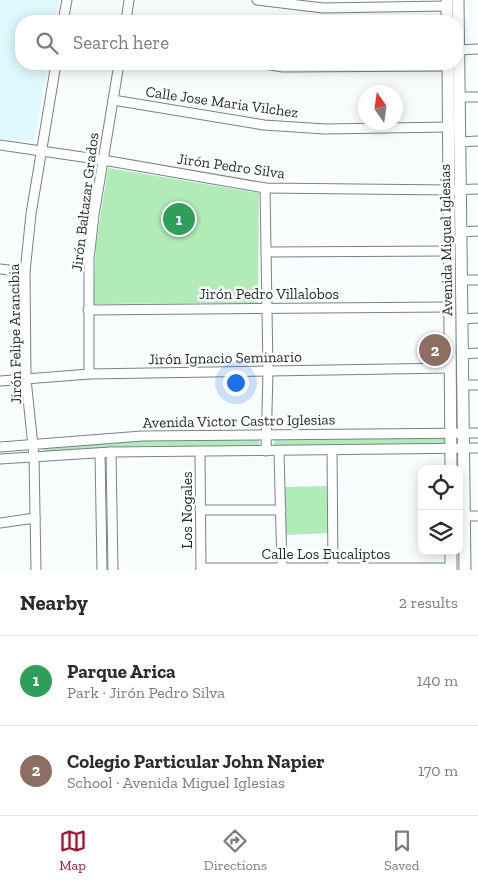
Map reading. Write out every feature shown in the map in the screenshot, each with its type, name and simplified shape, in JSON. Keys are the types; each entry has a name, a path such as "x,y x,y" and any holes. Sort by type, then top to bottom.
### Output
{"main road":[{"name":"Avenida Miguel Iglesias","path":"458,0 458,15"},
{"name":"Avenida Miguel Iglesias","path":"448,70 448,128 454,190 461,232 465,570"},
{"name":"Avenida Miguel Iglesias","path":"451,465 449,251 459,142 458,70"},
{"path":"451,555 451,569"}],"street":[{"path":"64,15 67,0"},
{"path":"127,15 129,0"},
{"path":"256,0 323,8 447,3"},
{"path":"463,50 478,49"},
{"name":"Jirón Felipe Arancibia","path":"36,570 34,456 26,379 25,272 41,151 55,70"},
{"name":"Jirón Baltazar Grados","path":"89,374 89,258 118,70"},
{"path":"459,97 478,97"},
{"name":"Calle Jose Maria Vilchez","path":"113,100 264,125 325,129 448,128"},
{"path":"459,142 478,141"},
{"name":"Jirón Pedro Silva","path":"0,146 103,160 265,188 478,189"},
{"path":"265,188 268,371 266,451"},
{"path":"461,232 478,232"},
{"path":"266,252 449,251"},
{"path":"0,269 25,272"},
{"path":"462,280 478,280"},
{"name":"Jirón Pedro Villalobos","path":"88,310 450,307"},
{"path":"462,319 478,318"},
{"path":"463,354 478,353"},
{"name":"Jirón Ignacio Seminario","path":"0,381 89,374 450,368"},
{"path":"463,385 478,385"},
{"name":"Avenida Victor Castro Iglesias","path":"0,447 142,436 478,433"},
{"name":"Avenida Victor Castro Iglesias","path":"0,459 111,452 478,448"},
{"name":"Los Nogales","path":"200,450 201,569"},
{"path":"332,450 333,569"},
{"path":"279,451 282,568"},
{"path":"111,452 113,570"},
{"path":"100,453 102,570"},
{"path":"200,510 281,510"},
{"path":"464,516 478,516"},
{"path":"0,523 35,518"},
{"name":"Calle Los Eucaliptos","path":"201,569 451,569"}],"shaded area":[{"path":"0,0 59,0 56,15 15,15 15,70 47,70 34,142 0,138"}],"green space":[{"path":"108,168 259,193 258,303 93,304 96,244"},
{"path":"445,436 445,445 274,447 274,439"},
{"path":"260,438 259,446 143,446 44,452 43,445 145,439"},
{"path":"328,486 329,533 286,535 285,487"}],"place":[{"name":"Parque Arica","path":"179,219"},
{"name":"Colegio Particular John Napier","path":"435,350"}]}
